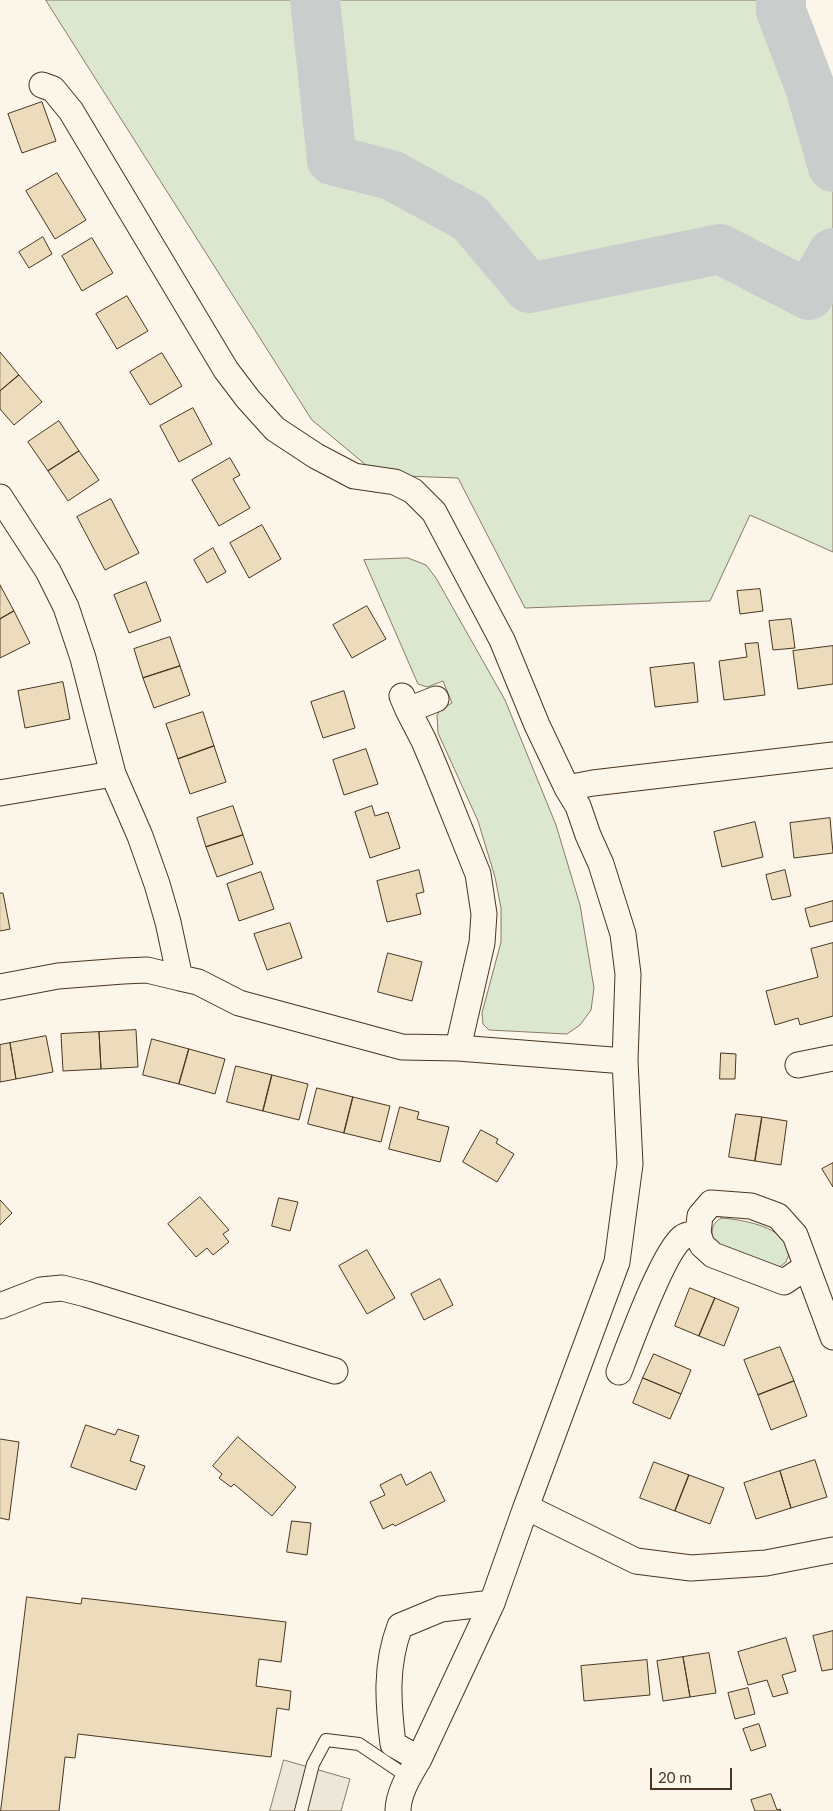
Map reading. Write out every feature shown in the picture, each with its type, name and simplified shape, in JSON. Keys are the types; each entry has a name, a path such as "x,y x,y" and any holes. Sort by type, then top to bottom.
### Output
{"street":[{"path":"42,85 53,89 71,111 226,370 274,429 316,456 354,476 395,482 413,491 434,512 481,604 502,640 537,725 567,788 578,806 601,864 623,934 628,974 625,1060 630,1164 617,1262 492,1603 414,1768 398,1805 398,1811"},
{"path":"0,497 48,571 66,607 83,658 113,774 140,836 157,884 168,922 180,978"},
{"path":"436,699 405,702 431,756 478,874 482,906 482,943 458,1048"},
{"path":"567,788 594,783 833,755"},
{"path":"0,793 113,774"},
{"path":"0,987 58,976 146,970 198,982 239,1003 402,1047 458,1048 625,1060"},
{"path":"798,1065 833,1058"},
{"path":"806,1267 784,1282 714,1256 702,1245 698,1233 700,1216 711,1203 751,1206 778,1216 795,1235 833,1337"},
{"path":"618,1372 674,1246 684,1236 698,1233"},
{"path":"0,1306 41,1290 62,1288 335,1371"},
{"path":"526,1506 636,1561 691,1568 766,1563 833,1550"},
{"path":"414,1768 393,1744 388,1703 392,1645 400,1626 441,1608 492,1603"}],"lane":[{"path":"301,1811 313,1764 326,1740 359,1744 414,1768"}],"green space":[{"path":"46,0 781,0 781,11 810,87 833,167 833,552 750,515 710,601 525,608 458,478 378,475 312,420"},
{"path":"408,558 426,565 436,578 505,700 556,825 580,905 594,988 591,1010 580,1025 567,1034 489,1030 483,1024 482,1013 501,942 501,908 495,877 478,821 438,733 437,715 441,709 452,703 443,681 427,687 418,684 364,560"},
{"path":"721,1218 755,1224 771,1230 778,1235 787,1247 789,1254 786,1262 778,1268 715,1244 712,1229"}],"shaded area":[{"path":"284,1760 350,1779 341,1811 270,1811"}],"building":[{"path":"42,102 56,141 22,153 8,114"},
{"path":"57,173 86,220 55,239 26,191"},
{"path":"43,237 52,254 29,268 19,252"},
{"path":"92,238 113,273 82,291 62,256"},
{"path":"127,296 148,331 117,349 96,314"},
{"path":"0,352 19,375 0,391"},
{"path":"162,353 182,386 150,405 130,372"},
{"path":"19,375 42,402 14,425 0,409 0,391"},
{"path":"193,408 212,444 179,462 160,426"},
{"path":"59,421 79,451 48,471 28,442"},
{"path":"79,451 99,480 68,501 48,471"},
{"path":"230,458 240,475 233,479 250,508 219,526 192,480"},
{"path":"111,499 139,553 105,570 77,517"},
{"path":"262,525 281,559 249,578 230,543"},
{"path":"213,548 226,572 207,583 194,560"},
{"path":"146,582 161,621 129,633 114,595"},
{"path":"0,585 14,611 0,619"},
{"path":"760,589 763,611 740,614 737,591"},
{"path":"367,606 386,639 352,658 333,625"},
{"path":"14,611 30,643 0,658 0,619"},
{"path":"791,619 795,648 773,650 769,621"},
{"path":"170,637 180,666 143,678 134,649"},
{"path":"758,643 765,695 724,700 719,661 747,657 745,644"},
{"path":"833,646 833,684 798,689 793,651"},
{"path":"694,663 698,702 655,707 650,668"},
{"path":"180,666 190,695 154,708 143,678"},
{"path":"63,682 70,719 25,728 18,691"},
{"path":"344,691 355,728 323,738 311,702"},
{"path":"203,712 214,746 178,759 166,724"},
{"path":"214,746 226,782 190,794 178,759"},
{"path":"366,749 378,784 344,795 333,760"},
{"path":"233,806 243,835 206,847 197,818"},
{"path":"372,806 375,816 388,812 400,848 370,858 355,812"},
{"path":"830,818 833,853 794,858 790,823"},
{"path":"755,822 763,857 722,867 714,832"},
{"path":"243,835 253,864 217,877 206,847"},
{"path":"419,870 424,892 416,894 421,914 387,922 377,881"},
{"path":"785,870 791,896 772,900 766,875"},
{"path":"261,872 274,909 239,921 227,884"},
{"path":"0,893 3,893 10,929 0,931"},
{"path":"833,901 833,921 810,927 805,909"},
{"path":"290,923 302,958 267,970 254,934"},
{"path":"833,943 833,1016 800,1025 798,1018 775,1025 766,991 818,977 811,949"},
{"path":"388,953 422,962 412,1001 378,992"},
{"path":"136,1030 138,1067 101,1069 99,1032"},
{"path":"99,1032 101,1069 63,1071 61,1034"},
{"path":"46,1036 53,1072 16,1079 10,1043"},
{"path":"152,1039 189,1049 179,1084 143,1075"},
{"path":"10,1043 16,1079 0,1082 0,1045"},
{"path":"189,1049 225,1059 215,1094 179,1084"},
{"path":"721,1053 736,1054 735,1079 720,1079"},
{"path":"236,1066 272,1075 263,1111 227,1102"},
{"path":"272,1075 308,1084 299,1120 263,1111"},
{"path":"317,1088 353,1097 344,1133 308,1124"},
{"path":"353,1097 390,1106 381,1142 344,1133"},
{"path":"400,1107 419,1112 417,1119 449,1127 440,1162 389,1149"},
{"path":"736,1114 762,1117 755,1161 729,1157"},
{"path":"762,1117 787,1121 781,1165 755,1161"},
{"path":"481,1130 498,1139 496,1143 514,1154 497,1182 463,1162"},
{"path":"833,1163 833,1187 822,1169"},
{"path":"200,1197 229,1230 223,1234 229,1242 213,1255 207,1248 196,1257 168,1224"},
{"path":"279,1198 298,1202 290,1231 272,1226"},
{"path":"0,1200 12,1213 0,1225"},
{"path":"367,1250 395,1298 367,1314 339,1266"},
{"path":"440,1279 453,1305 424,1320 411,1294"},
{"path":"690,1288 715,1298 699,1336 675,1326"},
{"path":"715,1298 739,1308 724,1346 699,1336"},
{"path":"780,1347 794,1381 758,1395 744,1360"},
{"path":"654,1354 691,1370 681,1394 643,1378"},
{"path":"643,1378 681,1394 670,1419 633,1403"},
{"path":"794,1381 807,1416 771,1430 758,1395"},
{"path":"86,1425 115,1435 118,1429 139,1436 130,1461 145,1466 136,1490 71,1467"},
{"path":"238,1437 296,1487 272,1516 234,1484 231,1487 219,1478 222,1474 213,1466"},
{"path":"0,1439 19,1442 9,1520 0,1518"},
{"path":"815,1460 827,1497 791,1508 780,1471"},
{"path":"654,1462 689,1475 675,1511 640,1498"},
{"path":"780,1471 791,1508 756,1519 744,1483"},
{"path":"431,1472 445,1501 395,1526 393,1524 383,1529 370,1502 385,1495 380,1485 401,1474 406,1485"},
{"path":"689,1475 724,1488 710,1524 675,1511"},
{"path":"292,1521 311,1523 307,1555 287,1552"},
{"path":"27,1597 81,1604 82,1598 286,1622 281,1662 259,1659 256,1686 291,1691 289,1710 277,1708 271,1757 78,1734 75,1758 65,1757 59,1811 1,1811"},
{"path":"833,1631 833,1669 822,1671 813,1636"},
{"path":"786,1638 796,1671 782,1675 788,1693 773,1697 767,1680 748,1685 738,1652"},
{"path":"709,1653 716,1693 690,1697 683,1657"},
{"path":"683,1657 690,1697 663,1701 657,1661"},
{"path":"647,1660 650,1695 584,1701 581,1666"},
{"path":"748,1688 755,1714 735,1719 728,1693"},
{"path":"759,1724 766,1746 751,1751 743,1729"},
{"path":"771,1794 777,1810 780,1809 781,1811 755,1811 751,1800"}],"waterway":[{"path":"315,0 332,160 391,175 470,218 529,288 720,249 809,295 833,253"},
{"path":"781,0 781,11 810,87 833,167"}]}
